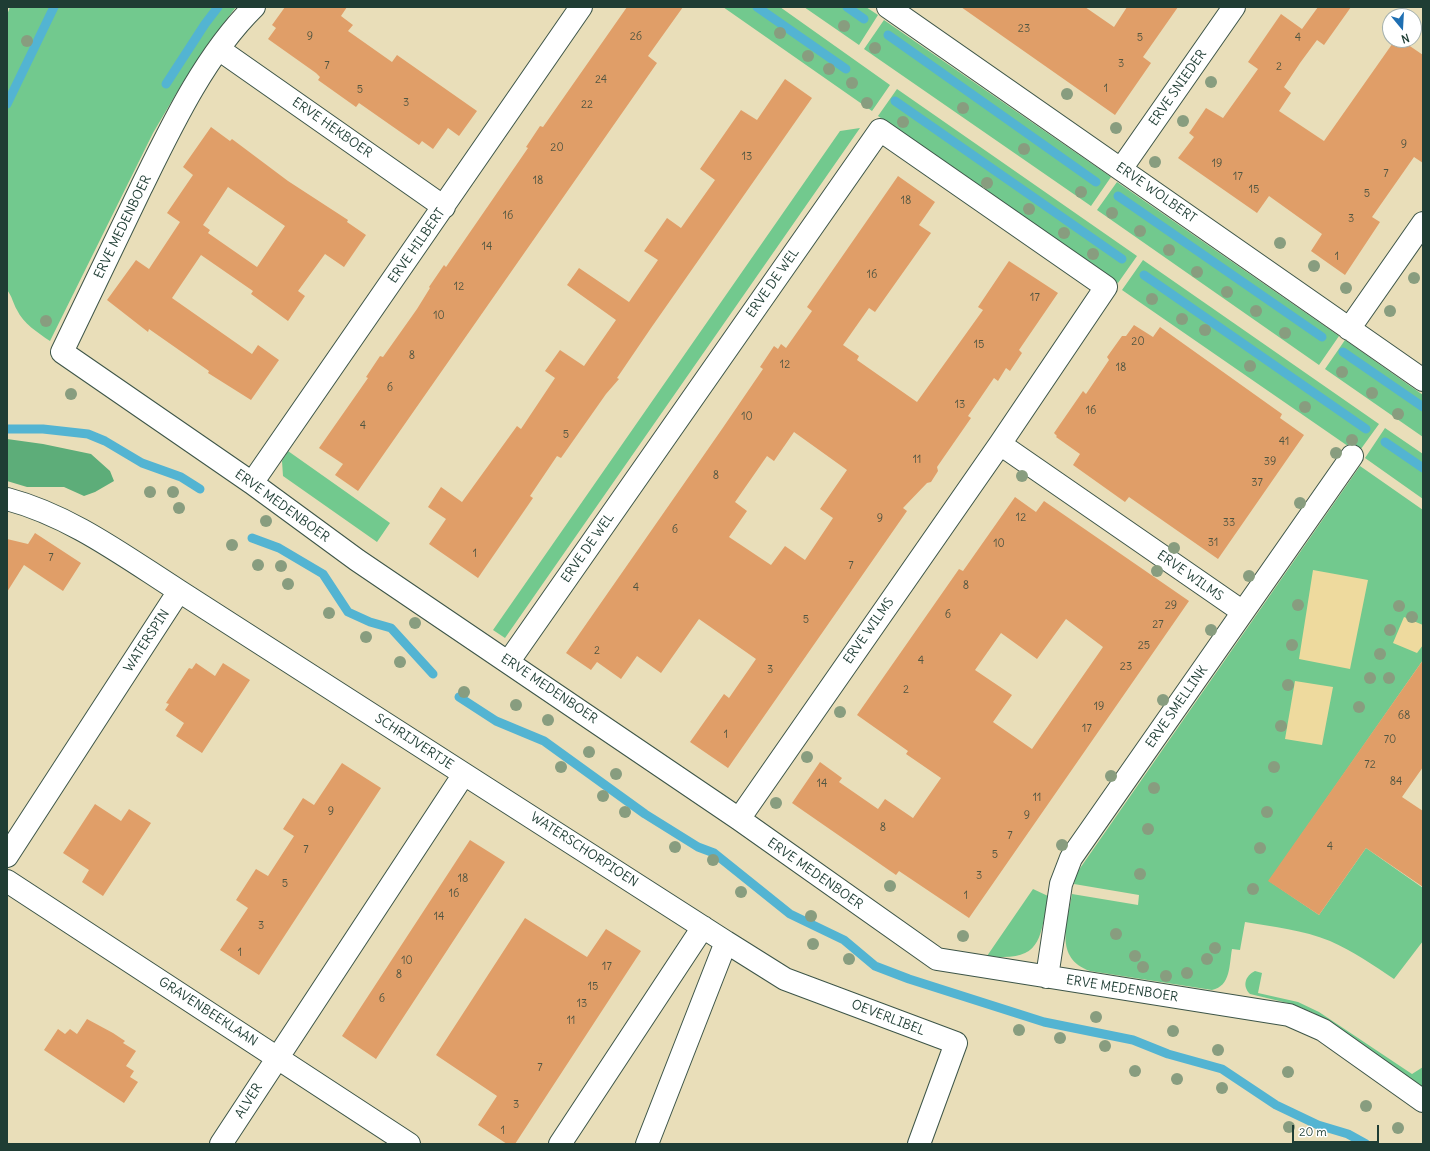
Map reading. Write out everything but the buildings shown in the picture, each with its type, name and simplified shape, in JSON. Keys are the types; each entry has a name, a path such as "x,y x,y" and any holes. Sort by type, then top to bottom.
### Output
{"street":[{"name":"ERVE MEDENBOER","path":"254,7 242,19 199,80 164,142 62,352 252,484 357,560 509,661 738,819 937,960 1289,1015 1323,1030 1423,1101"},
{"name":"ERVE HILBERT","path":"252,484 581,7"},
{"name":"ERVE SNIEDER","path":"1122,169 1234,7"},
{"name":"ERVE WOLBERT","path":"892,8 1012,94 1122,169 1423,380"},
{"name":"ERVE HEKBOER","path":"220,50 444,206"},
{"name":"ERVE DE WEL","path":"509,661 880,130 1106,287"},
{"path":"1349,329 1423,223"},
{"name":"ERVE WILMS","path":"738,819 1000,444 1106,287"},
{"name":"ERVE WILMS","path":"1000,444 1243,612"},
{"name":"ERVE SMELLINK","path":"1047,977 1062,884 1071,858 1352,456"},
{"path":"7,498 28,504 77,526 179,591"},
{"name":"SCHRIJVERTJE","path":"179,591 464,774 276,1057"},
{"name":"WATERSPIN","path":"7,856 179,591"},
{"name":"WATERSCHORPIOEN","path":"464,774 726,942"},
{"name":"GRAVENBEEKLAAN","path":"7,881 409,1144"},
{"path":"560,1144 703,927"},
{"path":"647,1144 726,942"},
{"name":"OEVERLIBEL","path":"726,942 785,979 956,1044 919,1144"},
{"name":"ALVER","path":"221,1144 276,1057"}],"green space":[{"path":"10,7 236,7 207,45 153,133 50,341 23,319 7,290 7,15"},
{"path":"723,7 780,7 890,85 872,111"},
{"path":"804,7 866,7 878,15 859,45"},
{"path":"884,20 1111,177 1091,206 864,49"},
{"path":"897,89 1137,256 1118,283 878,116"},
{"path":"860,128 505,638 493,630 840,131"},
{"path":"1117,182 1339,336 1319,365 1097,210"},
{"path":"1143,260 1379,424 1358,453 1122,290"},
{"path":"1345,340 1423,395 1423,437 1325,369"},
{"path":"1385,428 1423,454 1423,499 1365,458"},
{"path":"7,439 43,444 91,454 110,471 114,481 95,492 84,496 64,487 27,487 7,481"},
{"path":"288,451 390,523 377,542 283,476 282,461"},
{"path":"1360,466 1423,510 1423,660 1269,881 1319,915 1366,848 1423,888 1423,941 1394,979 1371,963 1320,937 1299,931 1245,922 1240,950 1232,949 1226,979 1218,988 1212,990 1090,971 1079,965 1071,958 1067,949 1066,939 1066,928 1072,894 1138,905 1139,895 1074,884 1076,874"},
{"path":"1033,889 1048,896 1043,925 1035,945 1028,952 1018,955 1005,957 987,956"},
{"path":"1255,971 1262,973 1258,993 1298,1002 1319,1012 1412,1074 1423,1067 1423,1088 1314,1013 1292,1004 1250,994 1245,985 1247,978"}],"sand":[{"path":"1313,570 1368,580 1350,669 1299,659"},
{"path":"1404,617 1423,625 1423,645 1417,653 1393,643"},
{"path":"1295,681 1333,687 1322,745 1285,739"}],"waterway":[{"path":"7,104 54,7"},
{"path":"166,84 205,24 218,7"},
{"path":"757,7 846,69"},
{"path":"847,7 864,19"},
{"path":"888,35 1096,182"},
{"path":"895,101 1122,259"},
{"path":"1118,196 1322,337"},
{"path":"1144,275 1366,429"},
{"path":"1343,352 1423,407"},
{"path":"7,429 43,429 88,434 105,441 142,463 181,477 200,489"},
{"path":"1385,442 1423,468"},
{"path":"252,538 279,548 323,574 348,612 370,622 391,628 433,674"},
{"path":"459,697 496,721 544,741 645,814 698,847 714,853 790,914 844,940 875,966 909,979 1044,1022 1133,1040 1168,1054 1222,1069 1276,1105 1318,1125 1348,1134 1366,1144"}]}
